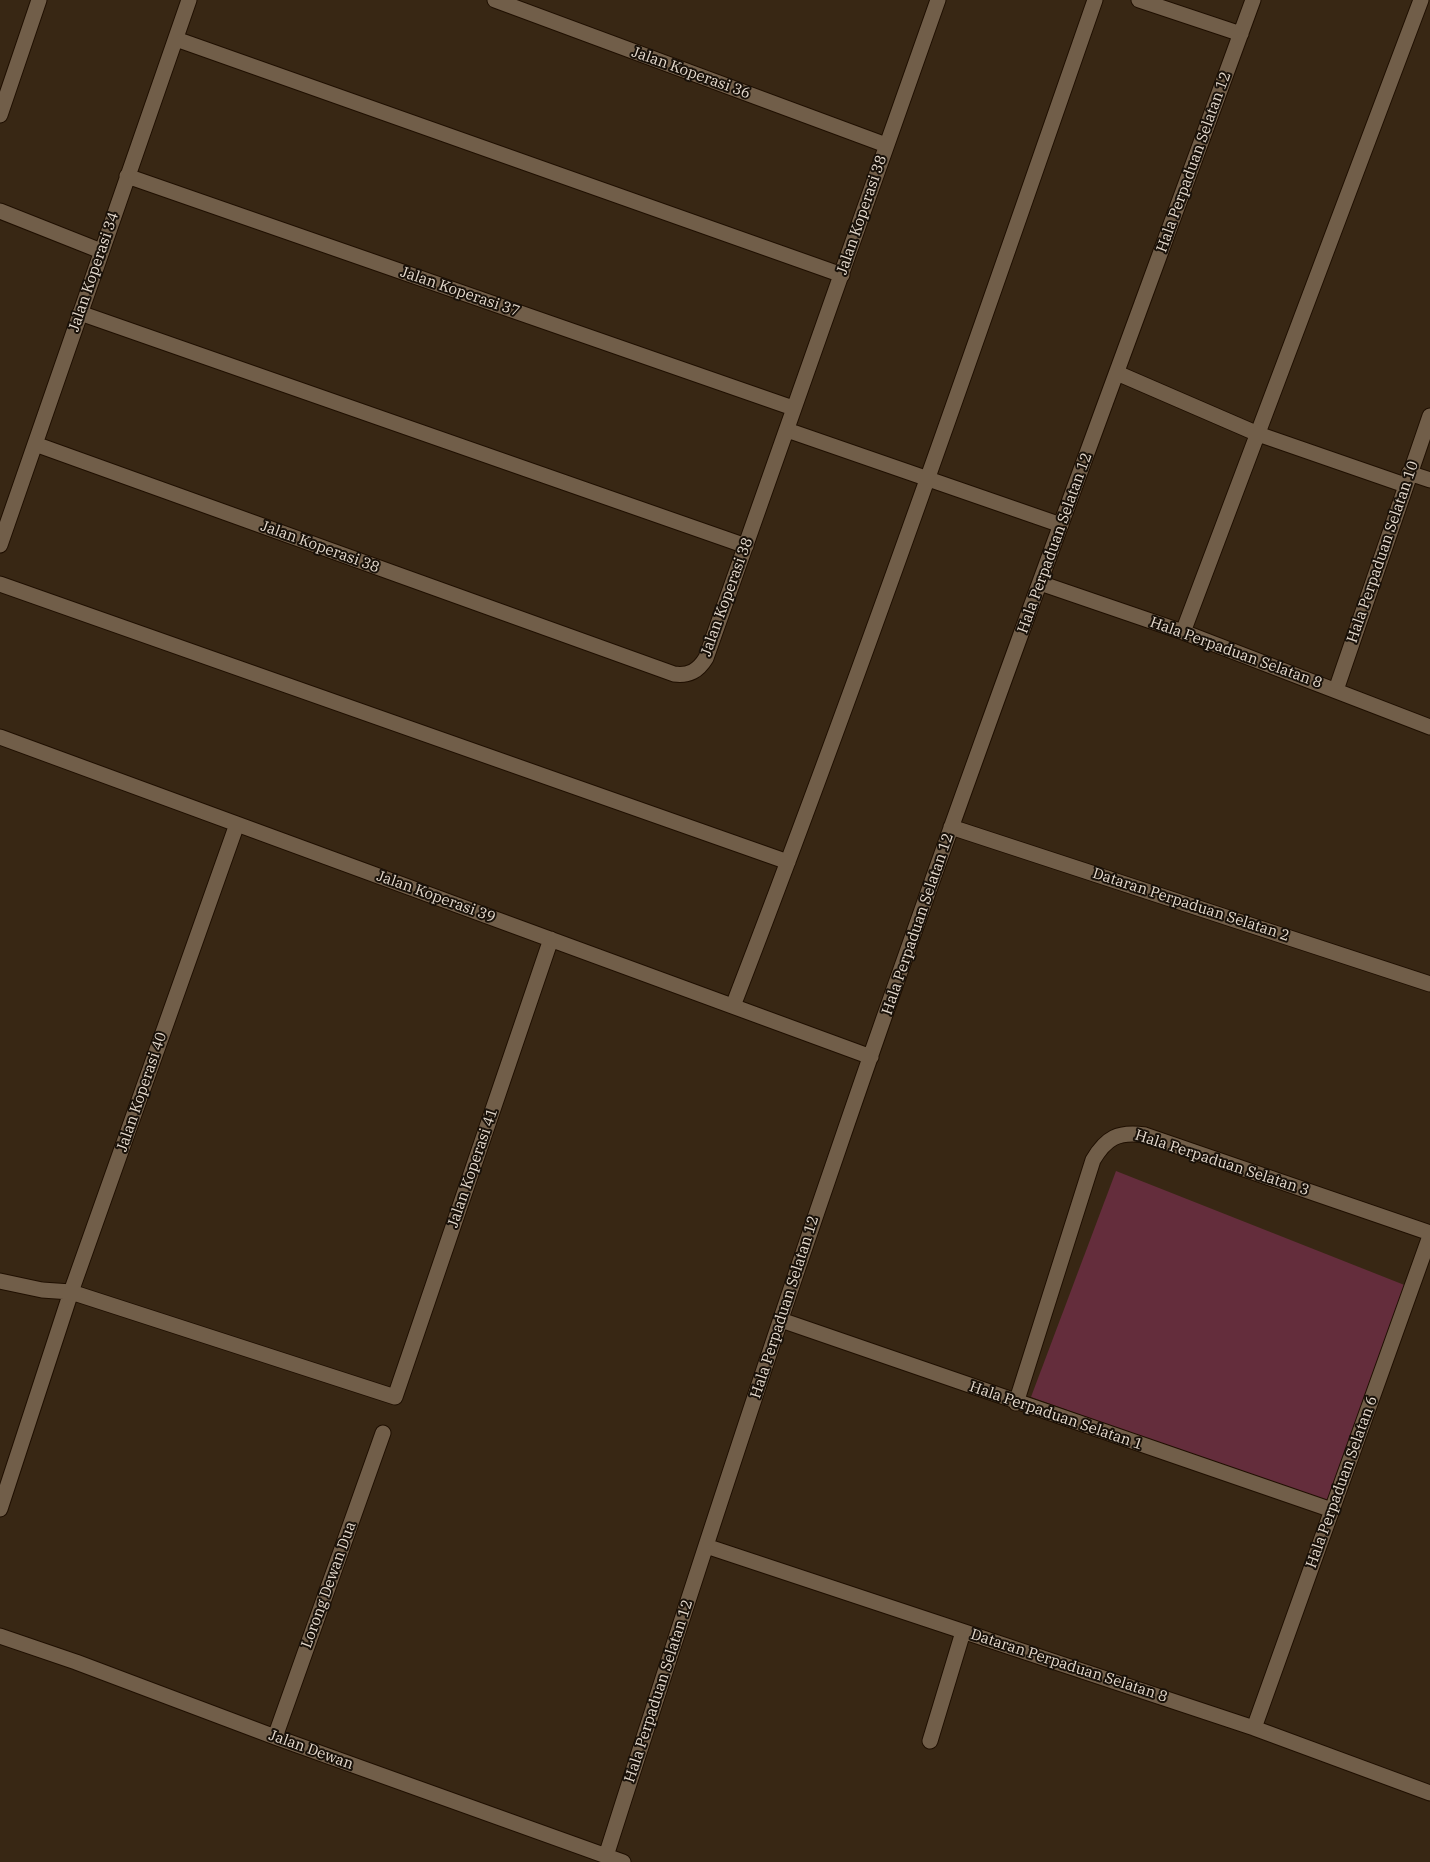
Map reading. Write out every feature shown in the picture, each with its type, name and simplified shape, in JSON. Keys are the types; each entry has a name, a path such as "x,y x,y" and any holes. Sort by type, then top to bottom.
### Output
{"street":[{"path":"0,115 39,0"},
{"name":"Jalan Koperasi 34","path":"0,545 189,0"},
{"name":"Jalan Koperasi 36","path":"495,0 886,145"},
{"name":"Jalan Koperasi 38","path":"35,444 674,674 684,675 701,667 706,658 842,275 936,0"},
{"path":"732,1006 788,862 928,480 1095,0"},
{"path":"1139,0 1241,34"},
{"name":"Hala Perpaduan Selatan 12","path":"606,1856 781,1320 951,827 1253,0"},
{"path":"1183,632 1421,0"},
{"path":"176,39 842,275"},
{"name":"Jalan Koperasi 37","path":"128,176 794,408"},
{"path":"0,211 101,251"},
{"path":"80,313 746,546"},
{"path":"1117,372 1258,434 1407,479 1430,480"},
{"name":"Hala Perpaduan Selatan 10","path":"1336,690 1430,416"},
{"path":"787,430 1061,525"},
{"name":"Hala Perpaduan Selatan 8","path":"1040,583 1183,632 1430,727"},
{"path":"0,584 788,862"},
{"name":"Jalan Koperasi 39","path":"0,736 871,1057"},
{"name":"Jalan Koperasi 40","path":"0,1509 71,1292 236,824"},
{"name":"Dataran Perpaduan Selatan 2","path":"951,827 1430,984"},
{"name":"Jalan Koperasi 41","path":"71,1292 395,1397 551,939"},
{"name":"Hala Perpaduan Selatan 3","path":"1016,1403 1093,1160 1101,1146 1114,1137 1129,1132 1144,1135 1430,1234"},
{"name":"Hala Perpaduan Selatan 6","path":"1254,1728 1430,1234"},
{"path":"0,1280 42,1290 71,1292"},
{"name":"Hala Perpaduan Selatan 1","path":"781,1320 1016,1403 1332,1510"},
{"name":"Lorong Dewan Dua","path":"275,1736 383,1433"},
{"name":"Dataran Perpaduan Selatan 8","path":"706,1546 1254,1728 1430,1793"},
{"path":"930,1741 964,1632"},
{"name":"Jalan Dewan","path":"0,1636 623,1862"}],"shaded area":[{"path":"1116,1171 1412,1288 1327,1503 1031,1397"}]}
